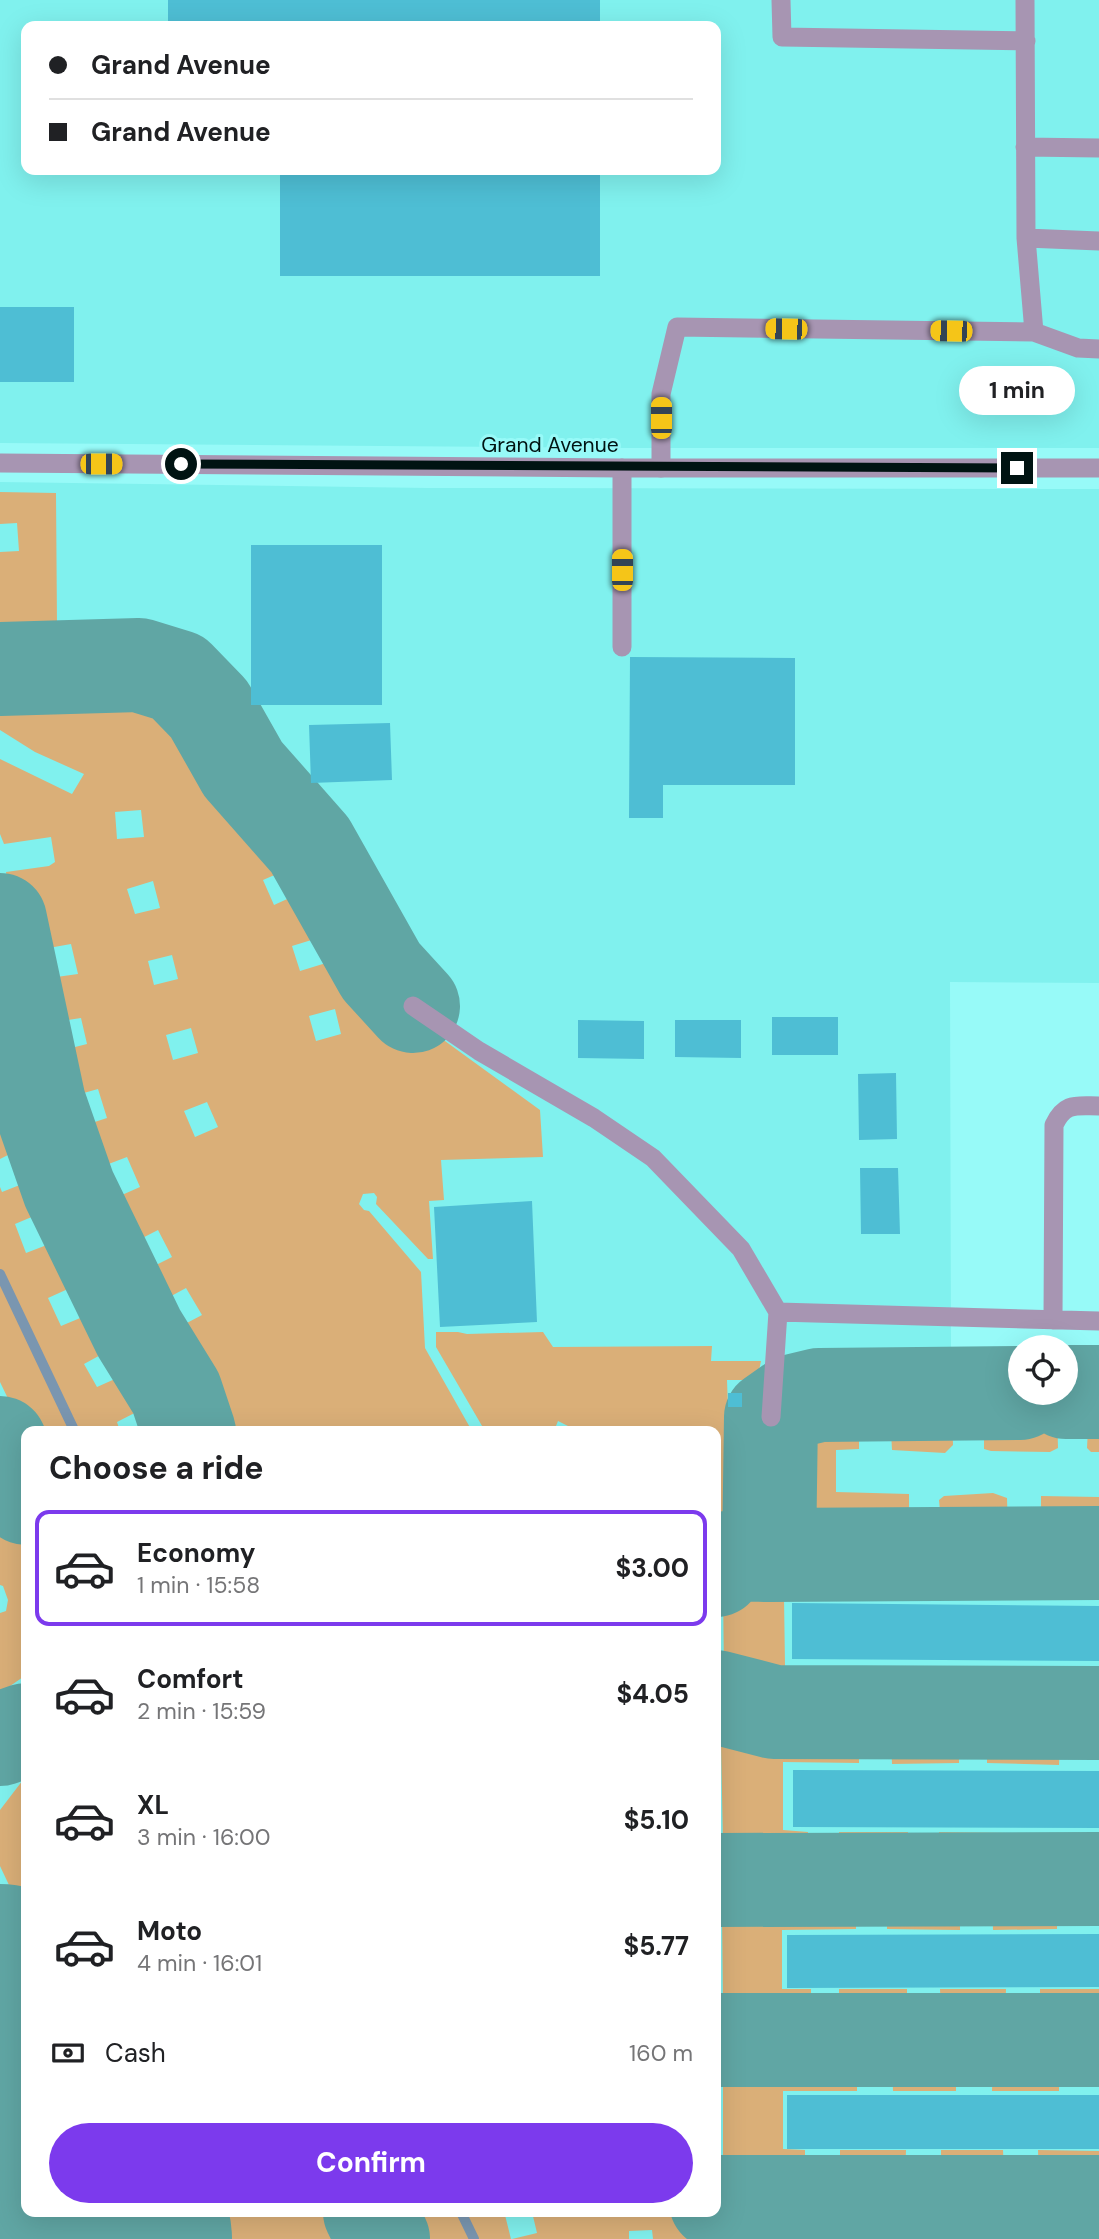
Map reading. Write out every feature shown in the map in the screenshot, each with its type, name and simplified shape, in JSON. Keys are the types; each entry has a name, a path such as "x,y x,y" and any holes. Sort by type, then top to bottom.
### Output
{"street":[{"path":"781,0 782,37 1026,41"},
{"path":"1025,0 1026,238 1034,332"},
{"path":"1025,147 1099,148"},
{"path":"1026,238 1099,241"},
{"path":"661,468 661,394 677,327 1034,332 1078,348 1099,349"},
{"name":"Grand Avenue","path":"0,463 622,468 1099,468"},
{"path":"622,468 622,647"},
{"path":"413,1006 479,1051 594,1118 653,1158 741,1249 778,1311 771,1417"},
{"path":"1052,1320 1054,1125 1060,1112 1070,1106 1099,1106"},
{"path":"778,1311 1099,1321"}],"shaded area":[{"path":"0,0 1099,0 1099,448 632,448 0,443"},
{"path":"0,482 428,488 1099,489 1099,983 950,982 951,1356 1008,1357 1008,1405 1078,1405 1078,1357 1099,1357 1099,2239 0,2239"},
{"path":"0,492 56,493 57,624 40,645 27,651 0,653 0,552 19,551 17,523 0,524"},
{"path":"88,681 123,684 159,695 187,714 202,744 238,790 293,851 322,891 370,972 405,1012 540,1110 543,1157 441,1160 444,1200 429,1201 433,1259 428,1259 376,1204 377,1197 374,1193 363,1194 359,1204 369,1211 421,1272 425,1348 469,1426 202,1426 187,1381 164,1342 166,1334 202,1315 186,1288 151,1307 143,1307 131,1280 172,1257 158,1230 117,1251 112,1249 94,1211 97,1206 140,1187 127,1157 85,1173 72,1160 67,1131 107,1118 98,1089 55,1101 43,1061 47,1054 87,1044 81,1018 35,1025 29,984 35,980 78,974 71,944 26,952 19,946 6,872 49,866 55,862 51,837 4,844 0,834 0,759 72,794 84,774 35,752 0,730 0,684","holes":["141,810 144,837 117,839 115,812","286,870 296,895 274,905 263,880","153,881 160,908 135,914 127,889","318,938 326,963 300,971 292,946","172,955 178,979 154,985 148,961","335,1009 341,1034 316,1041 309,1016","191,1028 198,1053 173,1060 166,1035","207,1102 218,1127 195,1137 184,1111"]},
{"path":"18,1111 25,1115 32,1140 28,1145 0,1159 0,1117"},
{"path":"40,1177 50,1191 53,1208 15,1224 26,1253 65,1238 74,1244 80,1253 87,1274 79,1284 48,1298 61,1326 97,1311 111,1315 121,1340 117,1346 84,1364 97,1387 135,1370 143,1370 156,1392 158,1401 117,1422 118,1426 21,1426 0,1382 0,1187 2,1192"},
{"path":"436,1332 543,1332 553,1347 712,1346 711,1361 761,1361 757,1380 727,1380 728,1408 743,1408 744,1392 757,1392 755,1477 721,1521 721,1426 568,1426 558,1421 556,1426 482,1426 436,1347"},
{"path":"1008,1357 1008,1379 784,1382 784,1359"},
{"path":"1078,1357 1099,1357 1099,1378 1078,1378"},
{"path":"1093,1404 1099,1404 1099,1452 1091,1452 1087,1448 1089,1410"},
{"path":"945,1406 952,1410 953,1445 945,1453 892,1450 890,1414 894,1407"},
{"path":"989,1406 1053,1406 1057,1412 1058,1448 1050,1452 984,1449 984,1411"},
{"path":"816,1410 859,1410 859,1449 836,1450 836,1492 909,1494 909,1534 900,1539 801,1539 788,1535 781,1528 782,1442"},
{"path":"993,1493 1007,1498 1008,1533 1002,1538 944,1538 939,1500 944,1496"},
{"path":"1041,1496 1099,1497 1099,1537 1068,1538 1047,1532 1041,1527"},
{"path":"0,1497 21,1541 21,1678 0,1693 0,1613 6,1611 8,1600 3,1586 0,1585"},
{"path":"999,1565 1050,1565 1060,1578 1060,1598 991,1597 991,1576"},
{"path":"900,1566 951,1567 960,1578 961,1597 891,1597 891,1579"},
{"path":"851,1567 859,1580 860,1597 784,1597 785,1666 809,1666 807,1692 800,1699 745,1689 724,1672 723,1592 745,1568"},
{"path":"840,1666 910,1666 908,1691 898,1700 849,1702 838,1692"},
{"path":"940,1666 1011,1667 1009,1689 1000,1700 947,1700 940,1691"},
{"path":"1040,1667 1099,1667 1099,1698 1096,1701 1049,1699 1039,1690"},
{"path":"741,1723 798,1730 848,1730 859,1740 859,1763 783,1762 783,1830 808,1832 809,1854 798,1865 745,1865 723,1842 721,1744"},
{"path":"898,1728 951,1729 959,1740 959,1763 892,1764 891,1738"},
{"path":"997,1729 1053,1729 1060,1742 1059,1765 987,1763 987,1742"},
{"path":"21,1783 21,1910 0,1866 0,1810"},
{"path":"839,1832 908,1832 909,1853 899,1863 850,1864 839,1854"},
{"path":"939,1832 1007,1833 1007,1855 996,1864 949,1864 939,1855"},
{"path":"1038,1833 1099,1833 1099,1863 1047,1864 1038,1850"},
{"path":"741,1892 847,1892 856,1901 856,1929 782,1930 782,1989 811,1989 811,2015 802,2025 742,2023 723,2003 722,1912"},
{"path":"892,1892 958,1894 960,1930 887,1929 887,1899"},
{"path":"997,1894 1046,1894 1057,1901 1057,1929 993,1930 992,1902"},
{"path":"839,1989 907,1989 907,2016 895,2026 847,2025 839,2018"},
{"path":"940,1989 1006,1989 1005,2015 996,2027 950,2026 941,2016"},
{"path":"1040,1989 1099,1989 1099,2024 1048,2026 1040,2017"},
{"path":"746,2054 816,2054 817,2075 828,2074 828,2055 852,2055 857,2062 857,2091 783,2091 783,2149 805,2150 805,2179 801,2186 743,2186 723,2164 723,2076"},
{"path":"896,2055 953,2056 956,2091 893,2091 892,2064"},
{"path":"1000,2056 1053,2056 1059,2062 1059,2091 992,2091 993,2063"},
{"path":"0,2139 21,2183 21,2217 38,2217 49,2239 0,2239"},
{"path":"840,2150 906,2150 905,2177 896,2186 848,2186 840,2177"},
{"path":"941,2150 1003,2150 1004,2171 995,2186 950,2187 941,2181"},
{"path":"1038,2150 1099,2151 1099,2185 1048,2187 1039,2179"},
{"path":"732,2216 839,2216 847,2218 853,2229 853,2239 723,2239 723,2225"},
{"path":"894,2216 949,2217 957,2228 957,2239 887,2239 886,2224"},
{"path":"169,2217 346,2217 357,2239 180,2239"},
{"path":"399,2217 506,2217 511,2239 410,2239"},
{"path":"533,2217 691,2217 691,2239 653,2239 652,2230 629,2231 629,2239 512,2239 537,2233"},
{"path":"1046,2217 1057,2222 1060,2239 995,2239 994,2227 1000,2218"}],"building":[{"path":"168,0 600,0 600,21 168,21"},
{"path":"280,175 600,175 600,276 280,276"},
{"path":"0,307 74,307 74,382 0,382"},
{"path":"251,545 382,545 382,705 251,705"},
{"path":"630,657 795,658 795,785 663,785 663,818 629,818"},
{"path":"390,723 392,780 311,783 309,725"},
{"path":"772,1017 838,1017 838,1055 772,1055"},
{"path":"578,1020 644,1021 644,1059 578,1058"},
{"path":"675,1020 741,1020 741,1058 675,1057"},
{"path":"896,1073 897,1139 859,1140 858,1074"},
{"path":"860,1168 898,1168 900,1234 861,1234"},
{"path":"532,1201 537,1322 440,1327 434,1207"},
{"path":"728,1393 742,1393 742,1407 728,1407"},
{"path":"792,1603 1099,1606 1099,1661 792,1659"},
{"path":"793,1770 1099,1771 1099,1828 793,1827"},
{"path":"1099,1934 1099,1987 787,1988 787,1935"},
{"path":"787,2095 1099,2095 1099,2149 787,2149"}],"waterway":[{"path":"0,1274 72,1426"},
{"path":"463,2217 474,2239"}],"taxiway":[{"path":"0,669 139,665 178,677 209,709 243,769 310,845 381,971 413,1006"},
{"path":"0,920 39,1103 69,1189 139,1333 176,1393 187,1426"},
{"path":"1078,1392 1099,1392"},
{"path":"721,1564 733,1557 769,1555 771,1417 794,1401 819,1395 1008,1393"},
{"path":"0,1443 21,1487"},
{"path":"769,1555 1099,1553"},
{"path":"721,1698 774,1712 1099,1713"},
{"path":"0,1739 21,1732"},
{"path":"721,1880 1099,1879"},
{"path":"721,2040 1099,2040"},
{"path":"721,2202 1099,2202"},
{"path":"372,2217 383,2239"}],"runway":[{"path":"0,2001 21,2045"},
{"path":"104,2217 115,2239"}],"route":[{"path":"181,464 1017,468"}]}
